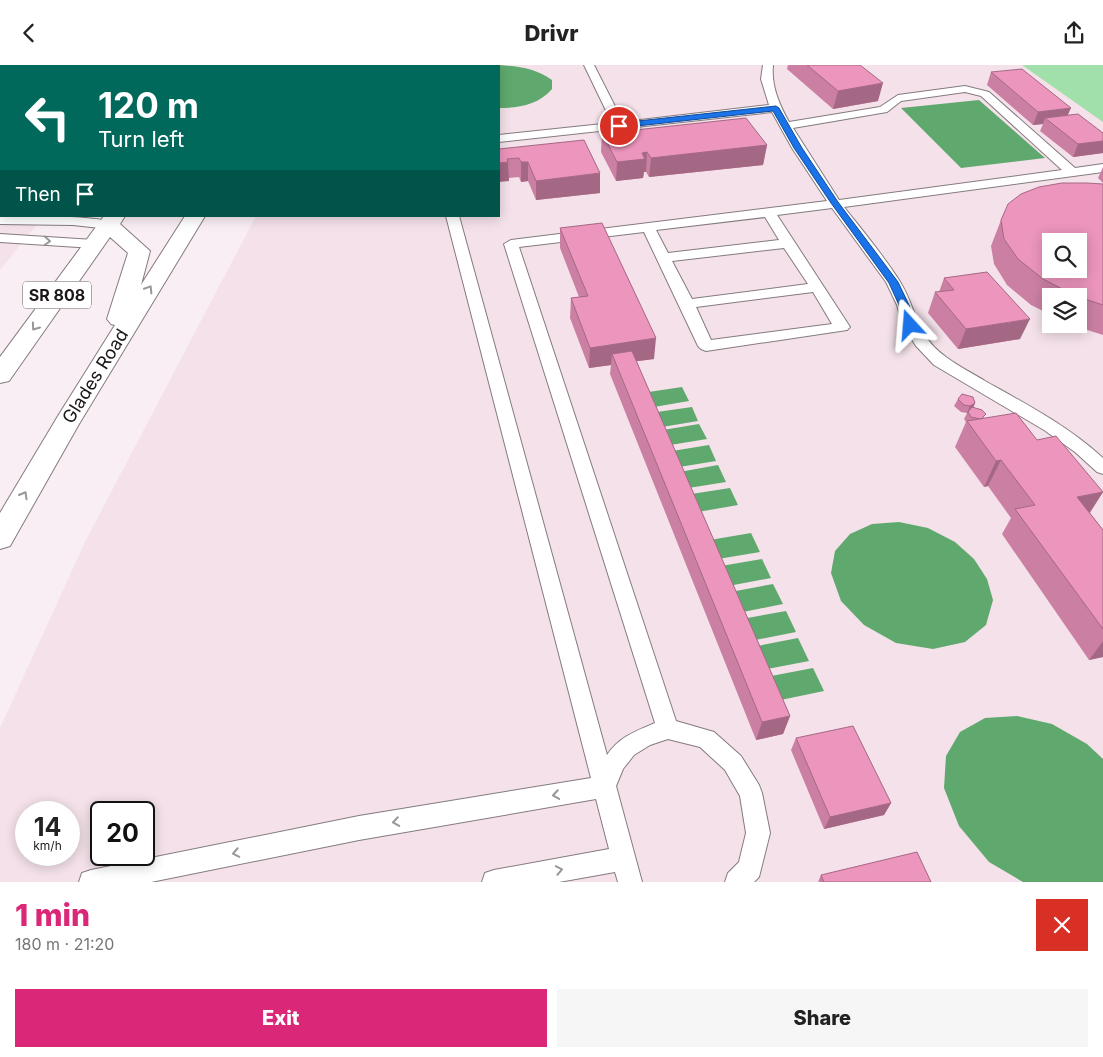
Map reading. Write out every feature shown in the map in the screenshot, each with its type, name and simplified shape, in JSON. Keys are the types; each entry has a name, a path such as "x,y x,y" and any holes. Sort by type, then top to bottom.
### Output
{"main road":[{"name":"Glades Road","path":"0,538 44,460 194,217"},
{"path":"105,360 139,256 139,251 112,220"},
{"name":"SR 808","path":"0,375 112,220"}],"lane":[{"path":"589,65 619,126"},
{"path":"768,65 766,79 776,108 835,203 893,282 904,305 910,325 921,343 940,361 1050,427 1081,448 1103,468"},
{"path":"786,126 883,110 898,98 965,89 985,94 1072,172"},
{"path":"500,139 776,108"},
{"path":"668,729 510,244 1103,168"},
{"path":"648,227 706,346 842,327 768,212"},
{"path":"452,217 630,882"},
{"path":"0,219 112,220"},
{"path":"0,238 94,244"},
{"path":"664,258 788,243"},
{"path":"687,304 817,287"},
{"path":"604,787 615,759 632,742 668,729 706,739 733,763 751,793 758,833 750,868 737,882"},
{"path":"91,882 359,828 604,787"},
{"path":"494,882 623,858"}],"shaded area":[{"path":"500,65 1103,65 1103,882 0,882 0,728 86,540 255,217 500,217"},
{"path":"1022,65 1103,65 1103,122"},
{"path":"500,66 536,71 552,80 552,89 541,99 528,105 500,108"},
{"path":"979,100 1045,158 961,168 901,108"},
{"path":"0,217 43,217 0,270"},
{"path":"682,387 689,401 648,408 642,393"},
{"path":"692,407 698,421 656,428 650,413"},
{"path":"699,424 707,439 664,446 657,431"},
{"path":"709,445 716,461 673,468 666,452"},
{"path":"718,465 726,482 682,489 674,473"},
{"path":"730,488 738,505 692,513 685,495"},
{"path":"899,522 928,528 955,542 974,559 987,579 993,600 986,625 965,642 933,649 896,643 864,625 841,601 831,573 835,551 850,534 872,524"},
{"path":"751,533 760,552 712,560 704,541"},
{"path":"762,559 771,578 723,587 715,567"},
{"path":"773,584 783,604 733,614 725,593"},
{"path":"786,611 796,632 745,642 736,620"},
{"path":"798,638 809,661 757,671 747,648"},
{"path":"813,668 824,691 771,702 761,678"},
{"path":"1017,716 1052,724 1087,744 1103,759 1103,882 1023,882 989,862 959,826 944,788 946,756 960,732 985,718"}],"building":[{"path":"807,65 860,65 883,83 838,91"},
{"path":"1022,69 1071,108 1038,112 991,72"},
{"path":"1078,114 1103,133 1103,141 1078,144 1045,118"},
{"path":"746,118 767,145 651,158 647,152 642,153 645,159 617,162 602,133 629,130 632,134 637,134 635,130"},
{"path":"584,140 600,173 536,181 528,162 521,162 519,158 507,159 508,162 500,163 500,149"},
{"path":"1062,183 1103,184 1103,305 1087,300 1087,288 1060,288 1043,279 1018,259 1004,239 1001,220 1008,204 1021,194 1039,187"},
{"path":"602,223 656,338 590,348 571,298 588,296 560,228"},
{"path":"987,272 1030,319 966,329 935,292 954,290 944,278"},
{"path":"632,351 790,716 762,722 612,354"},
{"path":"962,394 973,397 975,403 970,406 964,405 958,399"},
{"path":"972,407 982,410 986,414 981,419 971,417 968,412"},
{"path":"1016,413 1037,440 1056,436 1103,492 1077,497 1103,530 1103,629 1015,509 1035,505 1001,460 996,461 967,421"},
{"path":"853,726 891,803 830,817 796,738"},
{"path":"917,852 931,882 824,882 821,875"}],"route":[{"path":"619,126 776,108 798,148 835,203 893,282 904,305 910,325"}]}
